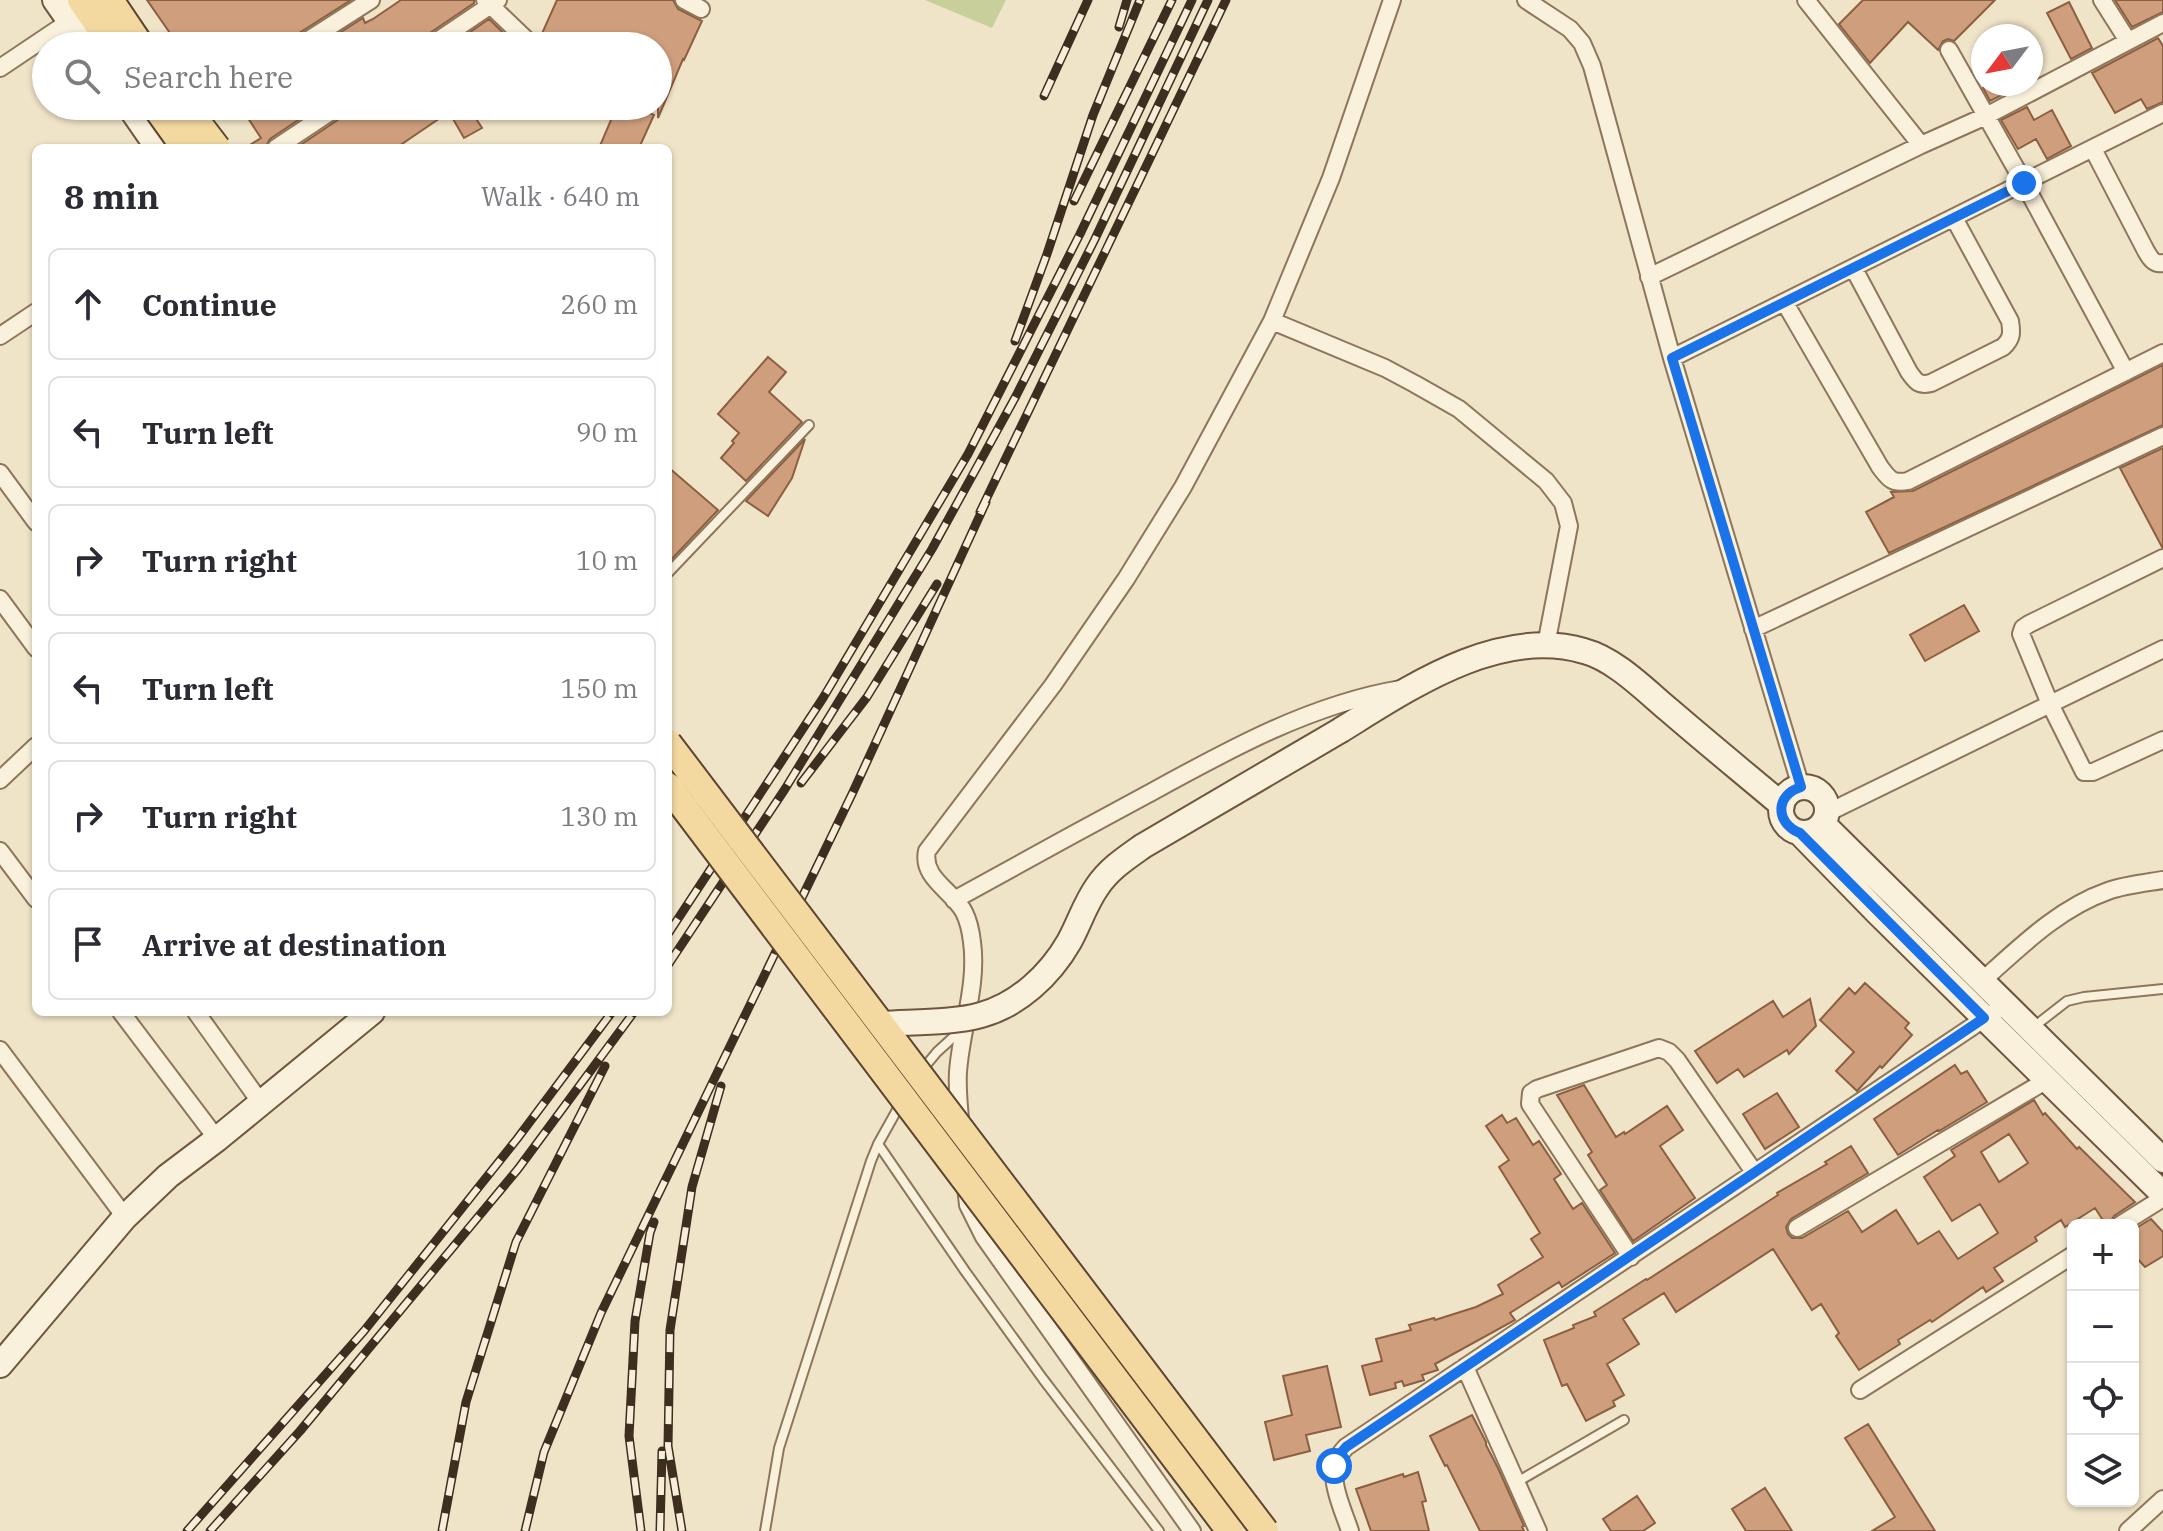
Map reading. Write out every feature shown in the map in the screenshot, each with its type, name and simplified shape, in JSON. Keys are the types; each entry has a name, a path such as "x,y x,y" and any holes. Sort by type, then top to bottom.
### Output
{"main road":[{"path":"55,0 75,11 98,32"},
{"path":"110,0 132,32"},
{"path":"75,11 82,32"},
{"path":"139,120 156,144"},
{"path":"165,120 182,144"},
{"path":"196,120 214,144"},
{"path":"882,1024 981,1015 1007,1003 1031,988 1052,969 1098,885 1116,865 1411,687 1477,657 1504,650 1546,645 1585,651 1618,668 1782,805"},
{"path":"672,748 1265,1531"},
{"path":"1800,833 1813,832 1825,818 1827,806 1821,793 1808,787 1789,793 1782,805 1787,826 1800,833 2163,1196"},
{"path":"672,791 1230,1531"},
{"path":"1825,818 1982,981 2163,1160"},
{"path":"0,1365 125,1217 168,1176 367,1016"}],"street":[{"path":"321,32 371,0"},
{"path":"684,0 701,9"},
{"path":"1192,1531 974,1220 967,1194 958,1073 973,967 972,940 964,912 929,871 925,861 927,851 1053,685 1126,579 1183,487 1272,321 1331,178 1392,0"},
{"path":"1806,0 1921,145"},
{"path":"2102,0 2128,41"},
{"path":"449,32 491,2 520,32"},
{"path":"1536,3 1570,29 1582,43 1592,66 1672,358 1801,787"},
{"path":"47,32 75,11"},
{"path":"1649,277 1986,116 2163,23"},
{"path":"0,68 32,44"},
{"path":"1949,50 2126,372"},
{"path":"1672,358 2163,113"},
{"path":"156,144 188,120"},
{"path":"282,144 318,120"},
{"path":"2093,149 2152,261 2163,263"},
{"path":"1854,269 1916,382 1923,385 1931,383 2003,347 2010,341 2010,321 1954,218"},
{"path":"1785,303 1880,467 1888,478 1898,483 1908,481 2163,353"},
{"path":"0,336 32,315"},
{"path":"1272,321 1385,368 1459,409 1546,481 1563,503 1569,526 1546,645"},
{"path":"1753,629 2163,436"},
{"path":"0,473 32,517"},
{"path":"2163,558 2023,628 2021,634 2080,767 2088,774 2163,740"},
{"path":"0,599 32,643"},
{"path":"1825,818 2163,649"},
{"path":"954,900 1218,756 1315,712 1371,694 1411,687"},
{"path":"0,780 32,750"},
{"path":"0,851 32,894"},
{"path":"1982,981 2037,932 2079,904 2108,891 2163,880"},
{"path":"1350,1531 1334,1479 1334,1466 1346,1447 2006,1004"},
{"path":"124,1016 217,1139"},
{"path":"199,1016 261,1103"},
{"path":"1631,1257 1530,1104 1531,1093 1659,1048 1677,1060 1754,1172"},
{"path":"0,1050 125,1217"},
{"path":"1797,1228 2047,1080"},
{"path":"2129,1219 2163,1196"},
{"path":"1860,1390 2067,1259"},
{"path":"1465,1367 1538,1531"},
{"path":"2128,1531 2163,1499"}],"lane":[{"path":"672,569 809,425"},
{"path":"2031,1029 2067,1001 2163,989"},
{"path":"765,1531 779,1448 878,1144 910,1086 937,1052 964,1028"},
{"path":"878,1144 1034,1367 1159,1531"},
{"path":"1516,1483 1624,1420"}],"green space":[{"path":"925,0 1006,0 992,28"}],"building":[{"path":"147,0 351,0 301,32 169,32"},
{"path":"401,0 474,0 431,32 341,32 363,18 365,23"},
{"path":"557,0 673,0 678,9 702,21 672,85 672,32 543,32"},
{"path":"1863,0 1995,0 1954,41 1943,41 1938,50 1908,22 1870,63 1839,24"},
{"path":"2115,0 2163,0 2163,12 2132,27"},
{"path":"2069,2 2092,48 2071,59 2047,13"},
{"path":"489,19 502,32 470,32"},
{"path":"2158,38 2163,46 2163,102 2147,109 2141,99 2115,113 2092,73"},
{"path":"2027,107 2034,120 2052,110 2071,146 2047,159 2036,139 2018,149 2001,120"},
{"path":"249,120 298,120 267,144 251,144 261,138"},
{"path":"338,120 437,120 402,144 302,144"},
{"path":"454,120 477,120 482,128 464,138"},
{"path":"611,120 652,120 641,144 601,144"},
{"path":"768,357 786,372 769,392 802,422 746,481 721,458 739,433 718,414"},
{"path":"2163,365 2163,425 1889,553 1866,512 1894,497 1891,492 1913,491"},
{"path":"805,439 792,478 768,516 746,501"},
{"path":"2163,448 2163,547 2162,547 2120,468"},
{"path":"672,470 718,510 672,559"},
{"path":"1964,605 1979,631 1925,661 1910,635"},
{"path":"1865,983 1909,1023 1905,1028 1912,1035 1857,1091 1836,1071 1854,1052 1820,1020 1849,988 1855,994"},
{"path":"1810,999 1816,1026 1789,1054 1787,1050 1744,1077 1738,1069 1717,1083 1695,1051 1773,1001 1783,1017"},
{"path":"1955,1065 1961,1074 1967,1071 1987,1102 1898,1155 1874,1119"},
{"path":"1584,1085 1616,1137 1667,1106 1683,1130 1660,1146 1695,1198 1633,1241 1600,1190 1607,1185 1588,1155 1592,1152 1557,1095"},
{"path":"1777,1093 1799,1127 1765,1149 1743,1114"},
{"path":"2034,1100 2043,1115 2045,1113 2077,1149 2079,1147 2135,1202 2112,1219 2102,1219 2095,1208 2078,1219 2067,1219 2065,1227 2061,1220 2035,1237 2037,1241 1994,1268 2003,1281 1986,1292 1983,1287 1932,1322 1930,1320 1898,1340 1900,1344 1859,1370 1836,1336 1839,1333 1821,1304 1812,1310 1773,1249 1676,1312 1664,1293 1623,1319 1639,1344 1607,1364 1624,1395 1613,1401 1615,1406 1586,1421 1567,1384 1562,1386 1544,1340 1596,1316 1594,1312 1851,1146 1868,1173 1791,1219 1786,1227 1788,1234 1792,1238 1802,1238 1848,1211 1862,1232 1896,1210 1918,1244 1939,1231 1958,1259 1998,1233 1980,1204 1952,1221 1924,1177 1955,1156 1951,1150","holes":["2009,1134 2028,1163 1999,1182 1981,1152"]},
{"path":"1502,1115 1507,1123 1516,1118 1533,1145 1539,1141 1561,1174 1554,1179 1573,1209 1582,1203 1615,1253 1562,1287 1559,1282 1510,1313 1515,1320 1435,1364 1438,1370 1422,1375 1424,1380 1404,1386 1402,1381 1395,1383 1396,1388 1370,1395 1362,1366 1382,1361 1376,1339 1411,1330 1409,1325 1476,1307 1503,1294 1498,1285 1543,1257 1531,1239 1540,1233 1499,1167 1509,1160 1486,1126"},
{"path":"2151,1219 2163,1232 2163,1256 2145,1267 2139,1260 2139,1226"},
{"path":"1327,1366 1341,1427 1306,1435 1310,1451 1274,1460 1265,1422 1292,1415 1283,1376"},
{"path":"1472,1415 1524,1531 1480,1531 1430,1436"},
{"path":"1868,1424 1935,1531 1872,1531 1895,1517 1845,1438"},
{"path":"1418,1472 1426,1501 1422,1502 1429,1531 1371,1531 1356,1489"},
{"path":"1765,1488 1792,1531 1746,1531 1732,1509"},
{"path":"1637,1496 1655,1523 1643,1531 1611,1531 1603,1519"}],"railway":[{"path":"1044,96 1088,0"},
{"path":"1119,27 1127,0"},
{"path":"1015,341 1093,115 1140,0"},
{"path":"1074,201 1172,0"},
{"path":"672,928 823,698 968,454 1080,234 1192,0"},
{"path":"672,959 785,789 932,549 1016,396 1094,241 1208,0"},
{"path":"980,512 1226,0"},
{"path":"525,1531 544,1452 601,1313 853,792 986,502"},
{"path":"801,783 867,697 937,584"},
{"path":"187,1531 364,1331 517,1139 609,1016"},
{"path":"210,1531 300,1431 518,1169 631,1016"},
{"path":"442,1531 466,1402 516,1242 605,1066"},
{"path":"682,1531 668,1446 670,1330 692,1187 721,1086"},
{"path":"641,1531 629,1436 635,1321 654,1222"},
{"path":"660,1531 662,1451"}],"route":[{"path":"1334,1466 1346,1447 1984,1018 1783,819 1784,799 1794,789 1801,787 1672,358 2024,183"}]}
